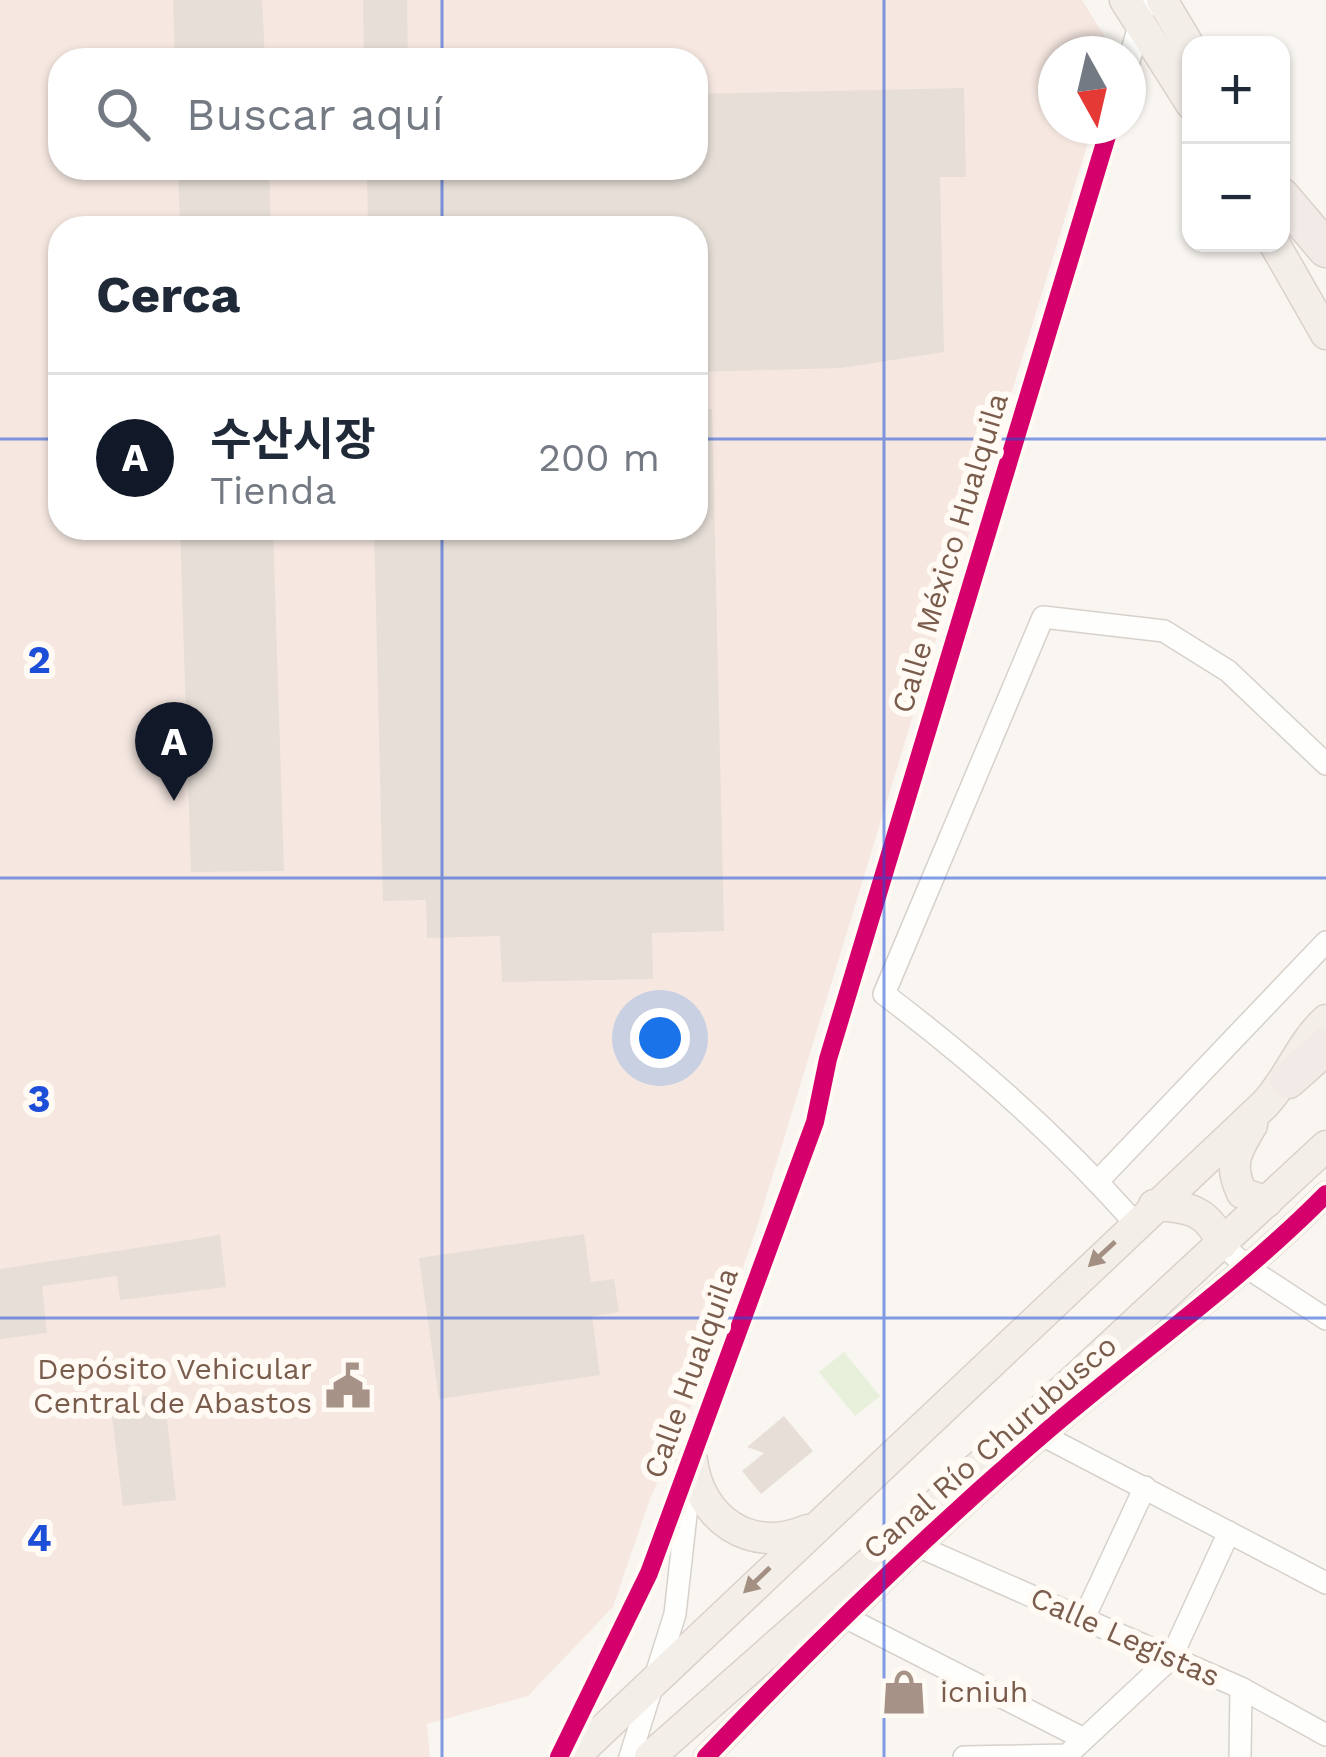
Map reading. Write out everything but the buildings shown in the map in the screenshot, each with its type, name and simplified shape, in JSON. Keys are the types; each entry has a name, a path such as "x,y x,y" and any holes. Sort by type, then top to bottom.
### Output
{"highway":[{"path":"1290,207 1326,249"},
{"path":"1276,1092 1326,1046"}],"main road":[{"path":"1144,5 1182,41"},
{"path":"1144,5 1182,85"},
{"path":"1282,252 1326,334"},
{"name":"Canal Río Churubusco","path":"574,1757 1276,1092 1312,1033 1326,1020"},
{"path":"1267,1202 1242,1193 1233,1162 1276,1092"},
{"name":"Canal Río Churubusco","path":"650,1757 1326,1146"},
{"path":"1145,1214 1187,1207 1205,1215 1222,1244"},
{"path":"690,1464 705,1503 734,1530 774,1539 812,1527"}],"street":[{"path":"1136,36 1144,5"},
{"name":"Calle México Hualquila","path":"848,997 1105,144"},
{"path":"848,997 859,1003 884,994 1043,617 1164,631 1228,671 1326,764"},
{"path":"1099,1180 1326,942"},
{"path":"884,994 945,1040 1099,1180 1145,1214"},
{"name":"Calle Hualquila","path":"559,1757 623,1633 690,1464 815,1122 848,997"},
{"name":"Canal Río Churubusco","path":"706,1757 843,1616 1042,1435 1247,1268 1326,1194"},
{"path":"1222,1244 1247,1268 1326,1319"},
{"path":"1042,1435 1326,1583"},
{"name":"Calle Hualquila","path":"630,1757 659,1675 682,1574 690,1464"},
{"path":"1084,1618 1145,1487"},
{"path":"964,1757 1071,1750 1171,1658 1229,1532"},
{"name":"Calle Legistas","path":"920,1546 1241,1688 1326,1735"},
{"path":"843,1616 1071,1750"},
{"path":"1240,1757 1241,1688"}],"shaded area":[{"path":"0,0 1082,0 1104,36 1038,36 1038,144 1088,144 757,1227 707,1371 650,1499 613,1607 528,1696 427,1724 430,1757 0,1757"}],"green space":[{"path":"844,1352 880,1396 855,1416 819,1372"}],"cycle path":[{"path":"559,1757 649,1573 815,1122 828,1059 1105,144"},
{"path":"706,1757 954,1513 1258,1258 1326,1194"}],"place":[{"name":"수산시장","path":"174,801"},
{"name":"Depósito Vehicular Central de Abastos","path":"348,1386"},
{"name":"icniuh","path":"904,1692"}]}
